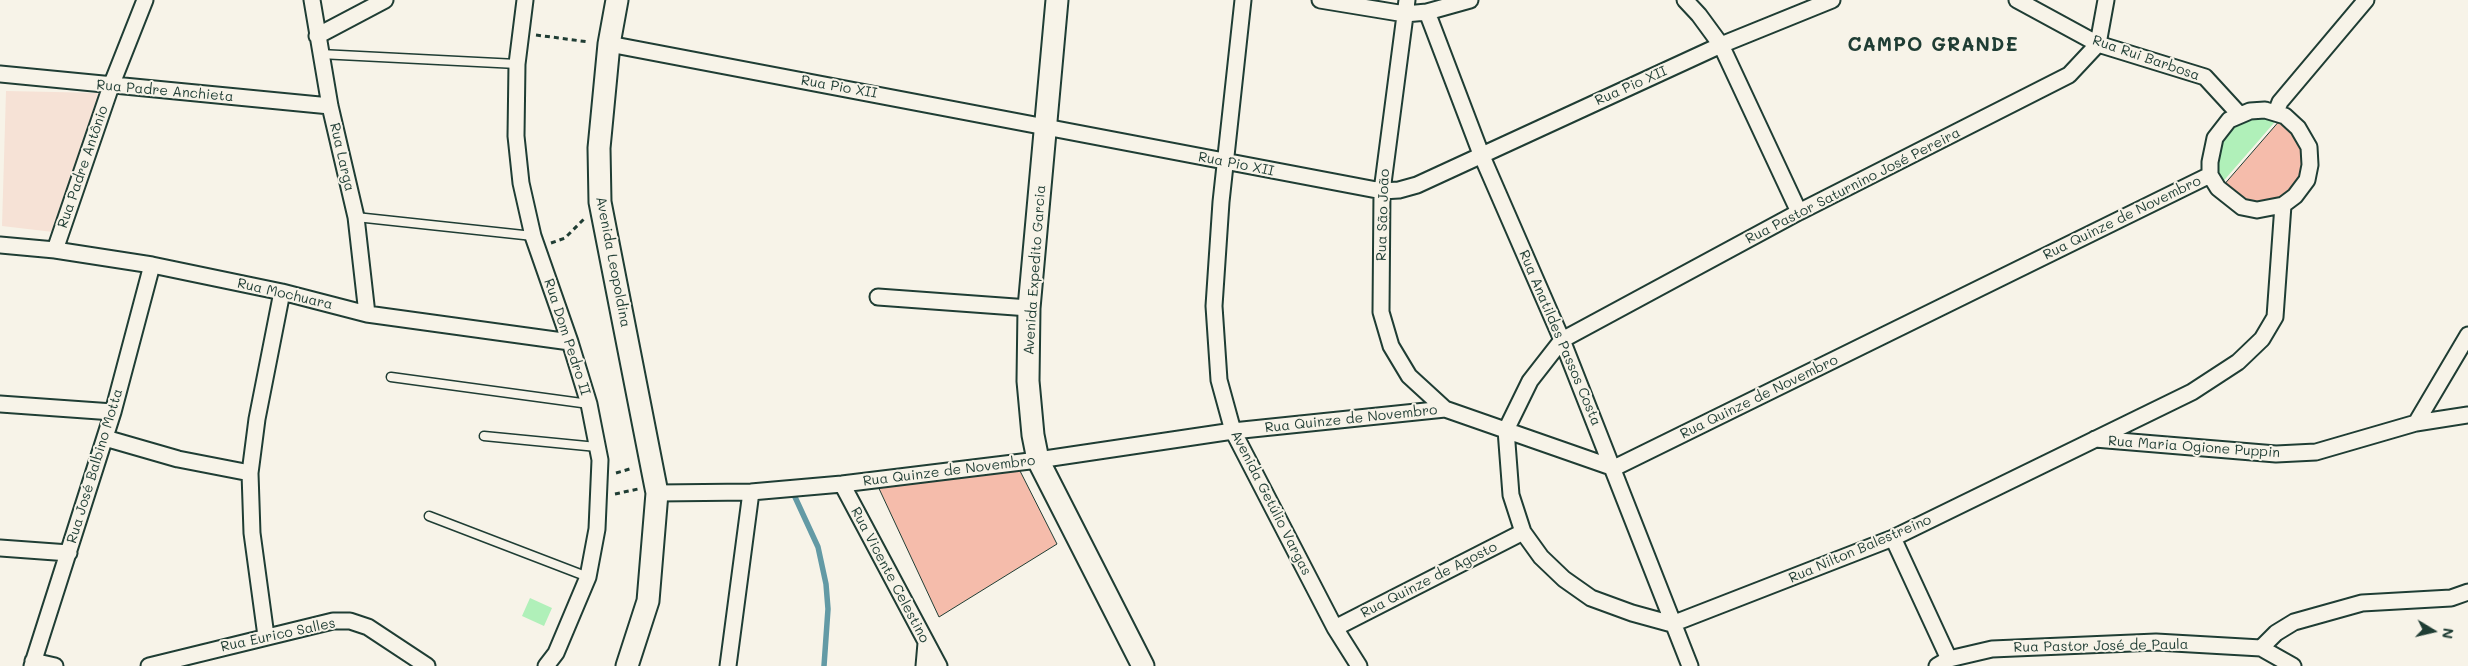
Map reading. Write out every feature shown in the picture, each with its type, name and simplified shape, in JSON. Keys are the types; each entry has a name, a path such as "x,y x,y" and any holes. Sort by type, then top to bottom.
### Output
{"main road":[{"name":"Avenida Leopoldina","path":"617,0 609,44 599,148 600,202 656,482 648,601 631,659 627,666"},
{"name":"Avenida Expedito Garcia","path":"1057,0 1029,308 1028,381 1033,435 1038,460 1142,666"}],"street":[{"name":"Rua Padre Antônio","path":"55,250 110,86 145,0"},
{"name":"Rua Larga","path":"312,0 330,106 356,217 367,314"},
{"path":"317,36 385,0"},
{"name":"Rua Dom Pedro II","path":"524,0 517,64 516,136 521,183 535,242 570,342 589,404 600,460 597,529 588,577 556,652 546,666"},
{"name":"Avenida Getúlio Vargas","path":"1243,0 1226,162 1214,306 1219,380 1233,431 1334,628 1359,666"},
{"path":"1320,0 1407,5 1427,12 1470,0"},
{"path":"1685,0 1699,15 1721,45 1799,212"},
{"name":"Rua Pio XII","path":"609,44 1046,125 1226,162 1382,191 1399,190 1417,185 1721,45 1832,0"},
{"name":"Rua Rui Barbosa","path":"2017,0 2098,44 2205,77 2238,114"},
{"path":"2098,44 2106,0"},
{"path":"2276,112 2280,102 2366,0"},
{"name":"Rua São João","path":"1407,5 1382,191 1381,312 1391,346 1409,376 1445,410"},
{"name":"Rua Anatildes Passos Costa","path":"1427,12 1481,154 1562,340 1614,468 1672,624 1690,666"},
{"name":"Rua Pastor Saturnino José Pereira","path":"1562,340 1799,212 2069,75 2098,44"},
{"name":"Rua Padre Anchieta","path":"0,74 330,106"},
{"path":"2250,111 2276,112 2285,116 2298,128 2306,139 2310,156 2308,174 2304,184 2295,196 2283,205 2256,210 2242,207 2218,188 2210,176 2211,149 2221,128 2238,114 2250,111"},
{"name":"Rua Quinze de Novembro","path":"656,482 751,492 842,484 1038,460 1233,431 1445,410 1614,468 2210,176"},
{"name":"Rua Nilton Balestreino","path":"1672,624 1893,538 2192,392 2238,362 2262,339 2275,316 2283,205"},
{"name":"Rua Mochuara","path":"0,245 55,250 152,265 282,292 367,314 570,342"},
{"name":"Rua José Balbino Motta","path":"32,664 113,412 152,265"},
{"path":"266,636 252,533 250,473 256,419 282,292"},
{"path":"878,297 1029,308"},
{"path":"2416,423 2468,335"},
{"path":"1562,340 1530,381 1506,430 1511,495 1523,532 1541,557 1564,579 1591,598 1632,613 1672,624"},
{"path":"0,404 113,412"},
{"name":"Rua Maria Ogione Puppin","path":"2095,439 2276,454 2316,452 2416,423 2468,415"},
{"path":"105,438 178,459 250,473"},
{"name":"Rua Vicente Celestino","path":"842,484 939,666"},
{"path":"728,666 751,492"},
{"name":"Rua Quinze de Agosto","path":"1334,628 1523,532"},
{"path":"1893,538 1943,662"},
{"path":"0,548 69,553"},
{"path":"2261,648 2276,632 2294,622 2362,603 2451,598 2468,592"},
{"name":"Rua Eurico Salles","path":"149,666 333,621 368,626 427,666"},
{"name":"Rua Pastor José de Paula","path":"1943,662 1992,649 2156,642 2261,648 2293,666"},
{"path":"924,666 926,643"},
{"path":"32,664 55,666"}],"lane":[{"path":"320,54 517,64"},
{"path":"356,217 535,242"},
{"path":"391,377 589,404"},
{"path":"484,436 597,446"},
{"path":"430,516 588,577"}],"path":[{"path":"521,33 609,44"},
{"path":"535,242 565,238 600,202"},
{"path":"623,469 656,482 613,494 599,482 623,469"}],"shaded area":[{"path":"6,91 103,93 53,232 2,226"}],"green space":[{"path":"2280,116 2220,185 2213,173 2214,147 2238,118"},
{"path":"530,598 552,608 544,626 522,616"}],"building":[{"path":"2281,119 2307,151 2297,188 2269,206 2245,204 2222,187"},
{"path":"1016,463 1057,544 939,617 875,480"}],"waterway":[{"path":"795,497 818,547 826,584 828,609 824,666"}],"district":[{"name":"CAMPO GRANDE","path":"1933,45"}]}
